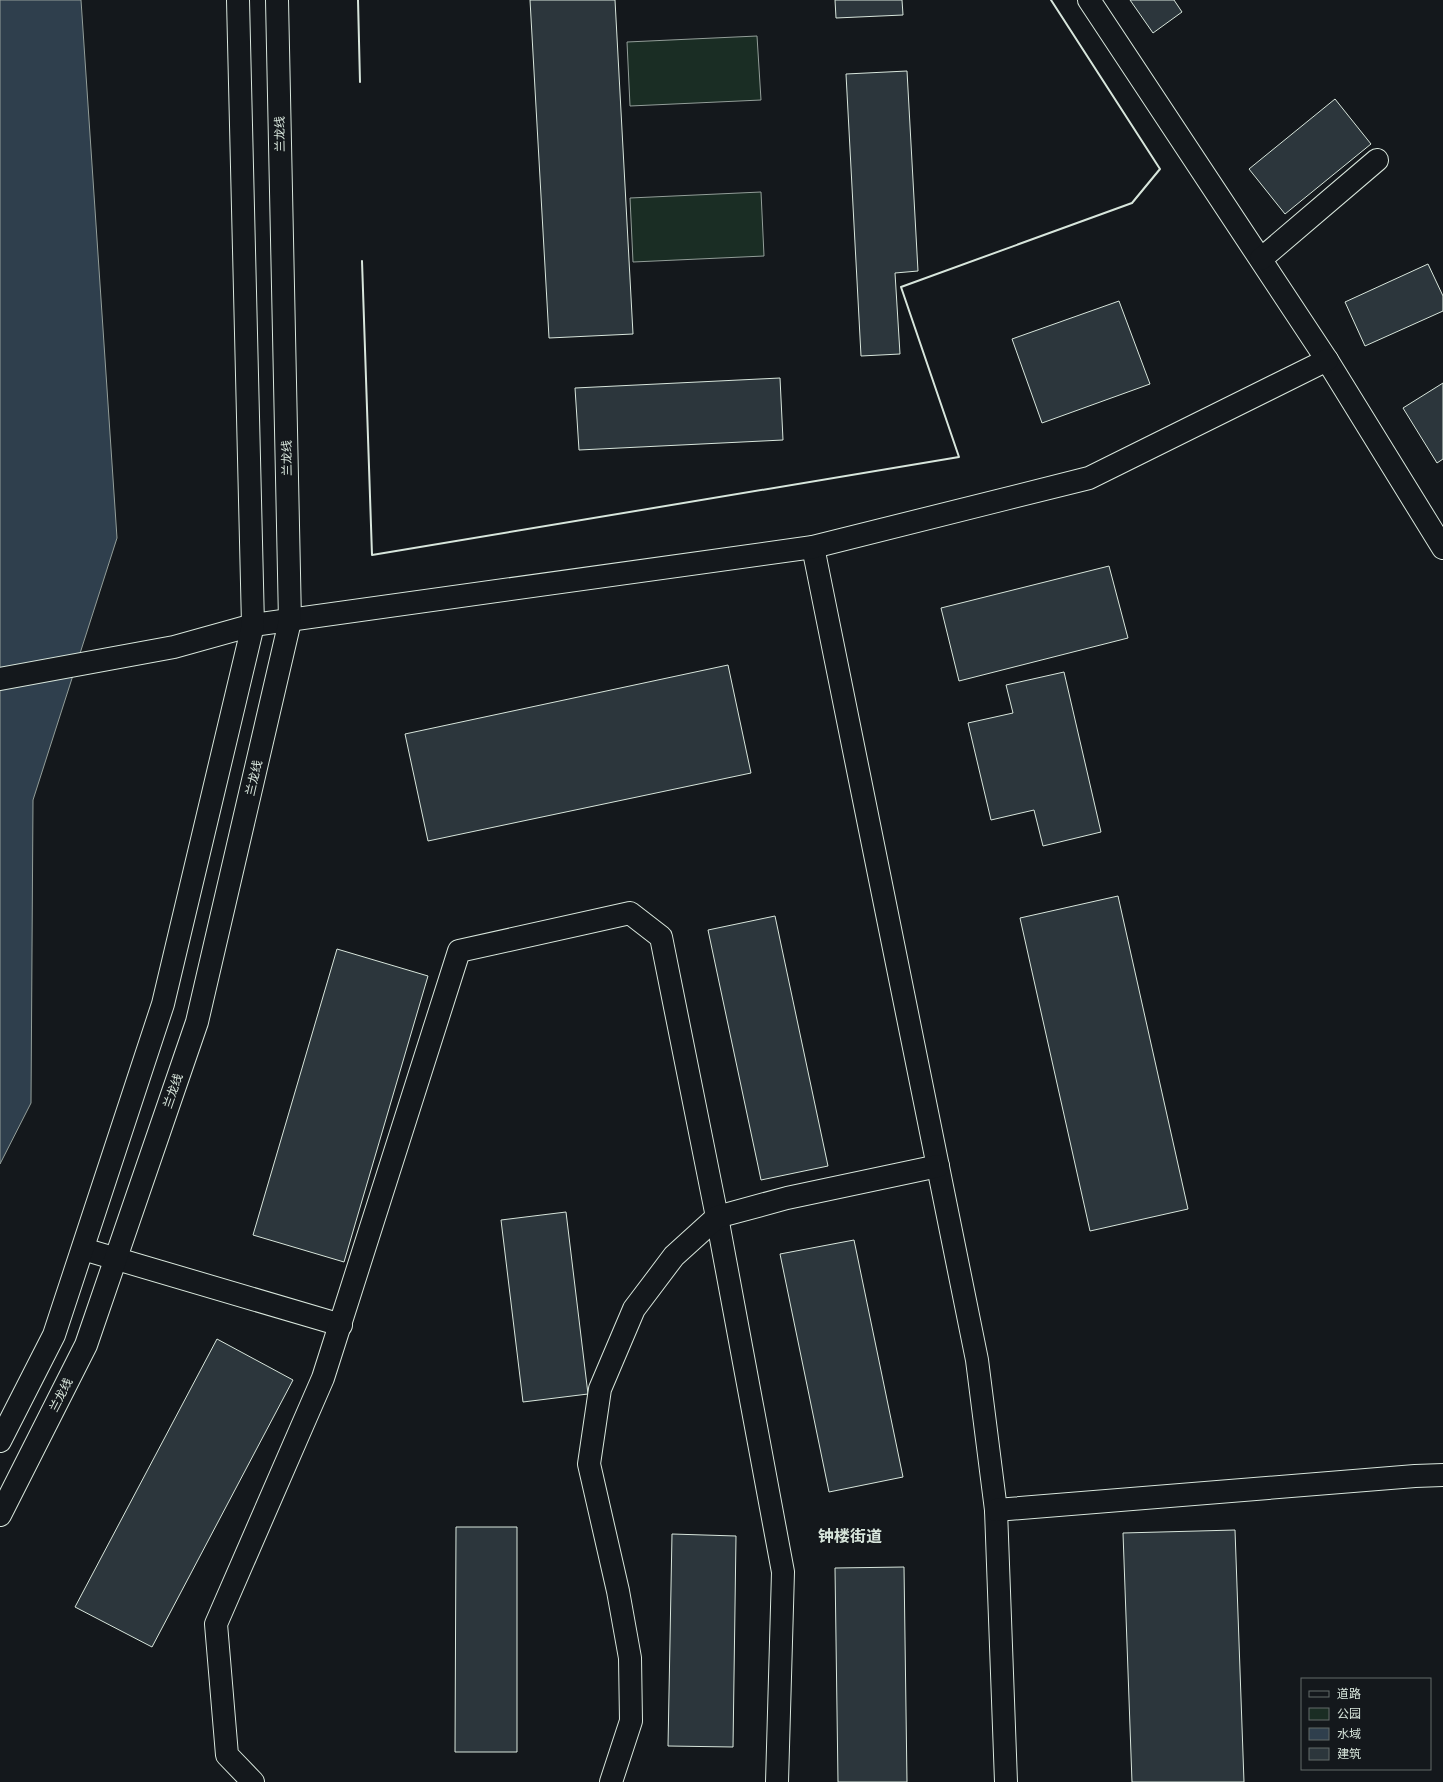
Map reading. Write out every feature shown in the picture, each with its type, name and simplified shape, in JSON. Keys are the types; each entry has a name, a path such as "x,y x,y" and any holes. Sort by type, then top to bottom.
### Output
{"main road":[{"path":"0,1441 54,1335 163,1004 252,625 238,0"},
{"name":"兰龙线","path":"0,1515 86,1345 197,1022 290,621 277,0"},
{"path":"1089,0 1327,360 1443,548"},
{"path":"1261,259 1377,160"},
{"path":"0,679 174,647 252,625 290,621 813,547 1089,478 1327,360"},
{"path":"813,547 977,1360 996,1510 1006,1782"},
{"path":"253,1782 227,1755 216,1624 323,1378 459,951 630,913 661,937 717,1217 783,1572 777,1782"},
{"path":"611,1782 631,1721 630,1658 618,1591 589,1464 600,1389 634,1309 674,1256 717,1217 787,1198 938,1166"},
{"path":"83,1249 341,1325"},
{"path":"996,1510 1407,1476 1443,1475"}],"green space":[{"path":"757,36 761,100 630,106 627,42"},
{"path":"761,192 764,256 633,262 630,198"}],"water":[{"path":"0,0 81,0 117,538 33,800 31,1103 0,1164"}],"building":[{"path":"530,0 615,0 633,334 549,338"},
{"path":"835,0 902,0 903,15 836,18"},
{"path":"1130,0 1174,0 1182,12 1153,33"},
{"path":"907,71 918,271 895,273 900,354 861,356 846,74"},
{"path":"1335,99 1371,144 1285,214 1249,169"},
{"path":"1428,264 1443,296 1443,311 1365,346 1345,302"},
{"path":"1119,301 1150,384 1042,423 1012,339"},
{"path":"780,378 783,440 579,450 575,388"},
{"path":"1443,383 1443,459 1437,463 1403,408"},
{"path":"1109,566 1128,638 959,681 941,608"},
{"path":"728,665 751,773 428,841 405,734"},
{"path":"1064,672 1101,832 1043,846 1034,810 991,820 968,723 1013,713 1006,685"},
{"path":"1118,896 1188,1209 1090,1231 1020,918"},
{"path":"775,916 828,1166 761,1180 708,930"},
{"path":"337,949 428,976 344,1262 253,1235"},
{"path":"566,1212 588,1394 523,1402 501,1220"},
{"path":"854,1240 903,1477 829,1492 780,1254"},
{"path":"217,1339 293,1380 152,1647 75,1607"},
{"path":"456,1527 517,1527 517,1752 455,1752"},
{"path":"1235,1530 1244,1782 1132,1782 1123,1533"},
{"path":"672,1534 736,1536 733,1747 668,1746"},
{"path":"904,1567 907,1782 838,1782 835,1568"}],"wall":[{"path":"358,0 360,82"},
{"path":"362,261 372,555 959,457 901,287 1132,203 1160,169 1051,0"}],"district":[{"name":"钟楼街道","path":"850,1536"}]}
